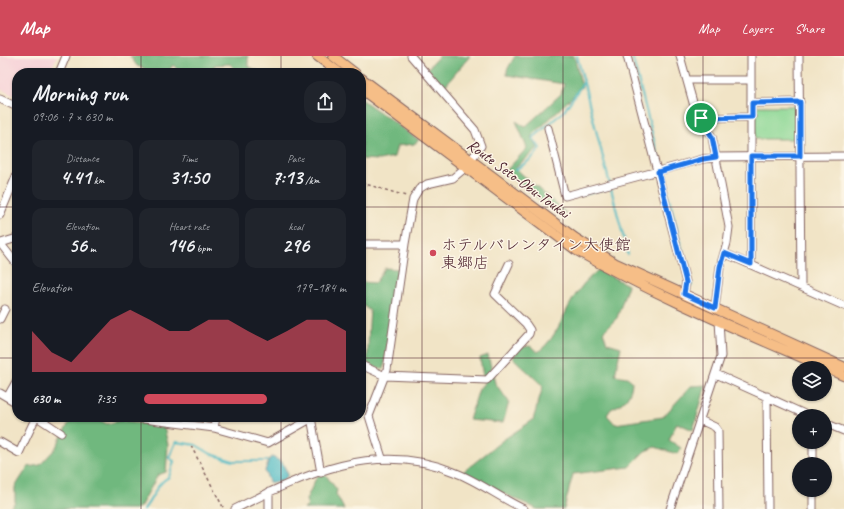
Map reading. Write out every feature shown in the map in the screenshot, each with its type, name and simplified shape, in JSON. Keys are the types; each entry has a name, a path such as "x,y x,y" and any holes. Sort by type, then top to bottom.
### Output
{"main road":[{"path":"318,56 334,68"},
{"path":"333,56 349,68"},
{"name":"Route Seto-Obu-Toukai","path":"366,82 576,250 610,270 844,376"},
{"name":"Route Seto-Obu-Toukai","path":"366,93 468,165 575,238 615,263 844,367"}],"street":[{"path":"61,68 66,56"},
{"path":"382,458 369,416 385,376 405,244 414,198 419,189 427,184 453,178 468,165 481,146 475,130 411,56"},
{"path":"627,56 686,282 684,294"},
{"path":"680,56 694,106 712,137 729,227 720,267 715,308"},
{"path":"751,56 751,264"},
{"path":"799,56 801,286"},
{"path":"687,80 751,80"},
{"path":"0,98 12,104"},
{"path":"752,103 800,102"},
{"path":"701,118 752,117"},
{"path":"548,128 565,196 703,159 716,157 844,156"},
{"path":"0,215 12,186"},
{"path":"12,239 0,243 12,258"},
{"path":"366,244 405,244"},
{"path":"724,253 844,306"},
{"path":"366,367 385,376 487,380 529,334 530,330 526,324 495,294 509,264"},
{"path":"0,319 5,309"},
{"path":"670,509 721,356 719,320"},
{"path":"716,374 794,409"},
{"path":"8,396 12,389"},
{"path":"0,393 12,399"},
{"path":"767,396 768,509"},
{"path":"700,420 714,427 718,431 719,509"},
{"path":"0,442 19,453 34,422"},
{"path":"44,422 61,433"},
{"path":"167,422 214,428 268,443 305,422"},
{"path":"214,428 215,422"},
{"path":"313,422 321,473"},
{"path":"832,426 844,431"},
{"path":"235,509 269,492 321,473 362,460 382,458 427,462 456,472 524,509"},
{"path":"269,492 269,509"},
{"path":"813,497 813,509"}],"path":[{"path":"366,184 414,198"},
{"path":"192,446 224,509"}],"shaded area":[{"path":"0,56 57,56 52,68 12,68 12,95 0,89"}],"green space":[{"path":"130,56 248,56 248,66 252,68 234,68 230,64 214,65 214,68 176,68 173,65 171,68 143,68 137,66"},
{"path":"439,56 470,56 444,87 427,69"},
{"path":"515,56 574,56 582,87 531,137 538,148 515,168 566,213 561,216 505,172 527,148 516,121 525,127 561,94 564,84 507,75 507,70"},
{"path":"366,103 419,140 414,144 397,146 394,157 379,160 366,159"},
{"path":"755,106 794,106 794,139 755,139"},
{"path":"385,268 399,269 384,369 377,368 367,363 370,311 366,308 366,282 375,283"},
{"path":"598,270 628,285 617,318 603,332 607,343 621,347 615,375 627,377 632,381 629,395 623,402 611,409 607,415 615,424 663,417 691,386 706,385 693,430 677,423 669,440 681,448 677,454 655,447 645,451 629,467 573,474 564,509 537,509 496,490 463,472 503,440 533,420 543,386 513,358 519,348 530,346 538,352 545,346 556,331 581,287"},
{"path":"488,355 495,383 509,402 503,423 469,420 479,389 484,383 480,358"},
{"path":"69,422 103,422 107,424 114,422 134,422 164,427 168,445 166,472 158,475 140,507 136,509 9,509 15,502 15,487 28,467 40,465 55,449"},
{"path":"325,474 337,490 336,494 344,509 304,509 308,506 306,500 317,476"}],"water":[{"path":"272,457 282,462 288,474 280,481 269,482 265,471 269,459"}],"waterway":[{"path":"577,56 628,255"},
{"path":"632,56 692,286"},
{"path":"515,170 538,152 540,148 533,138 564,111 583,83"},
{"path":"579,196 611,188"},
{"path":"144,509 161,483 169,477 174,461 169,458 176,442 196,445 211,454 233,461 267,461"}],"place":[{"name":"ホテルバレンタイン大使館 東郷店","path":"433,253"}],"route":[{"path":"800,102 800,156 751,156 751,264 724,253 720,267 715,308 684,294 686,282 658,172 703,159 716,157 712,137 701,118 752,117 752,103 800,102"}]}
